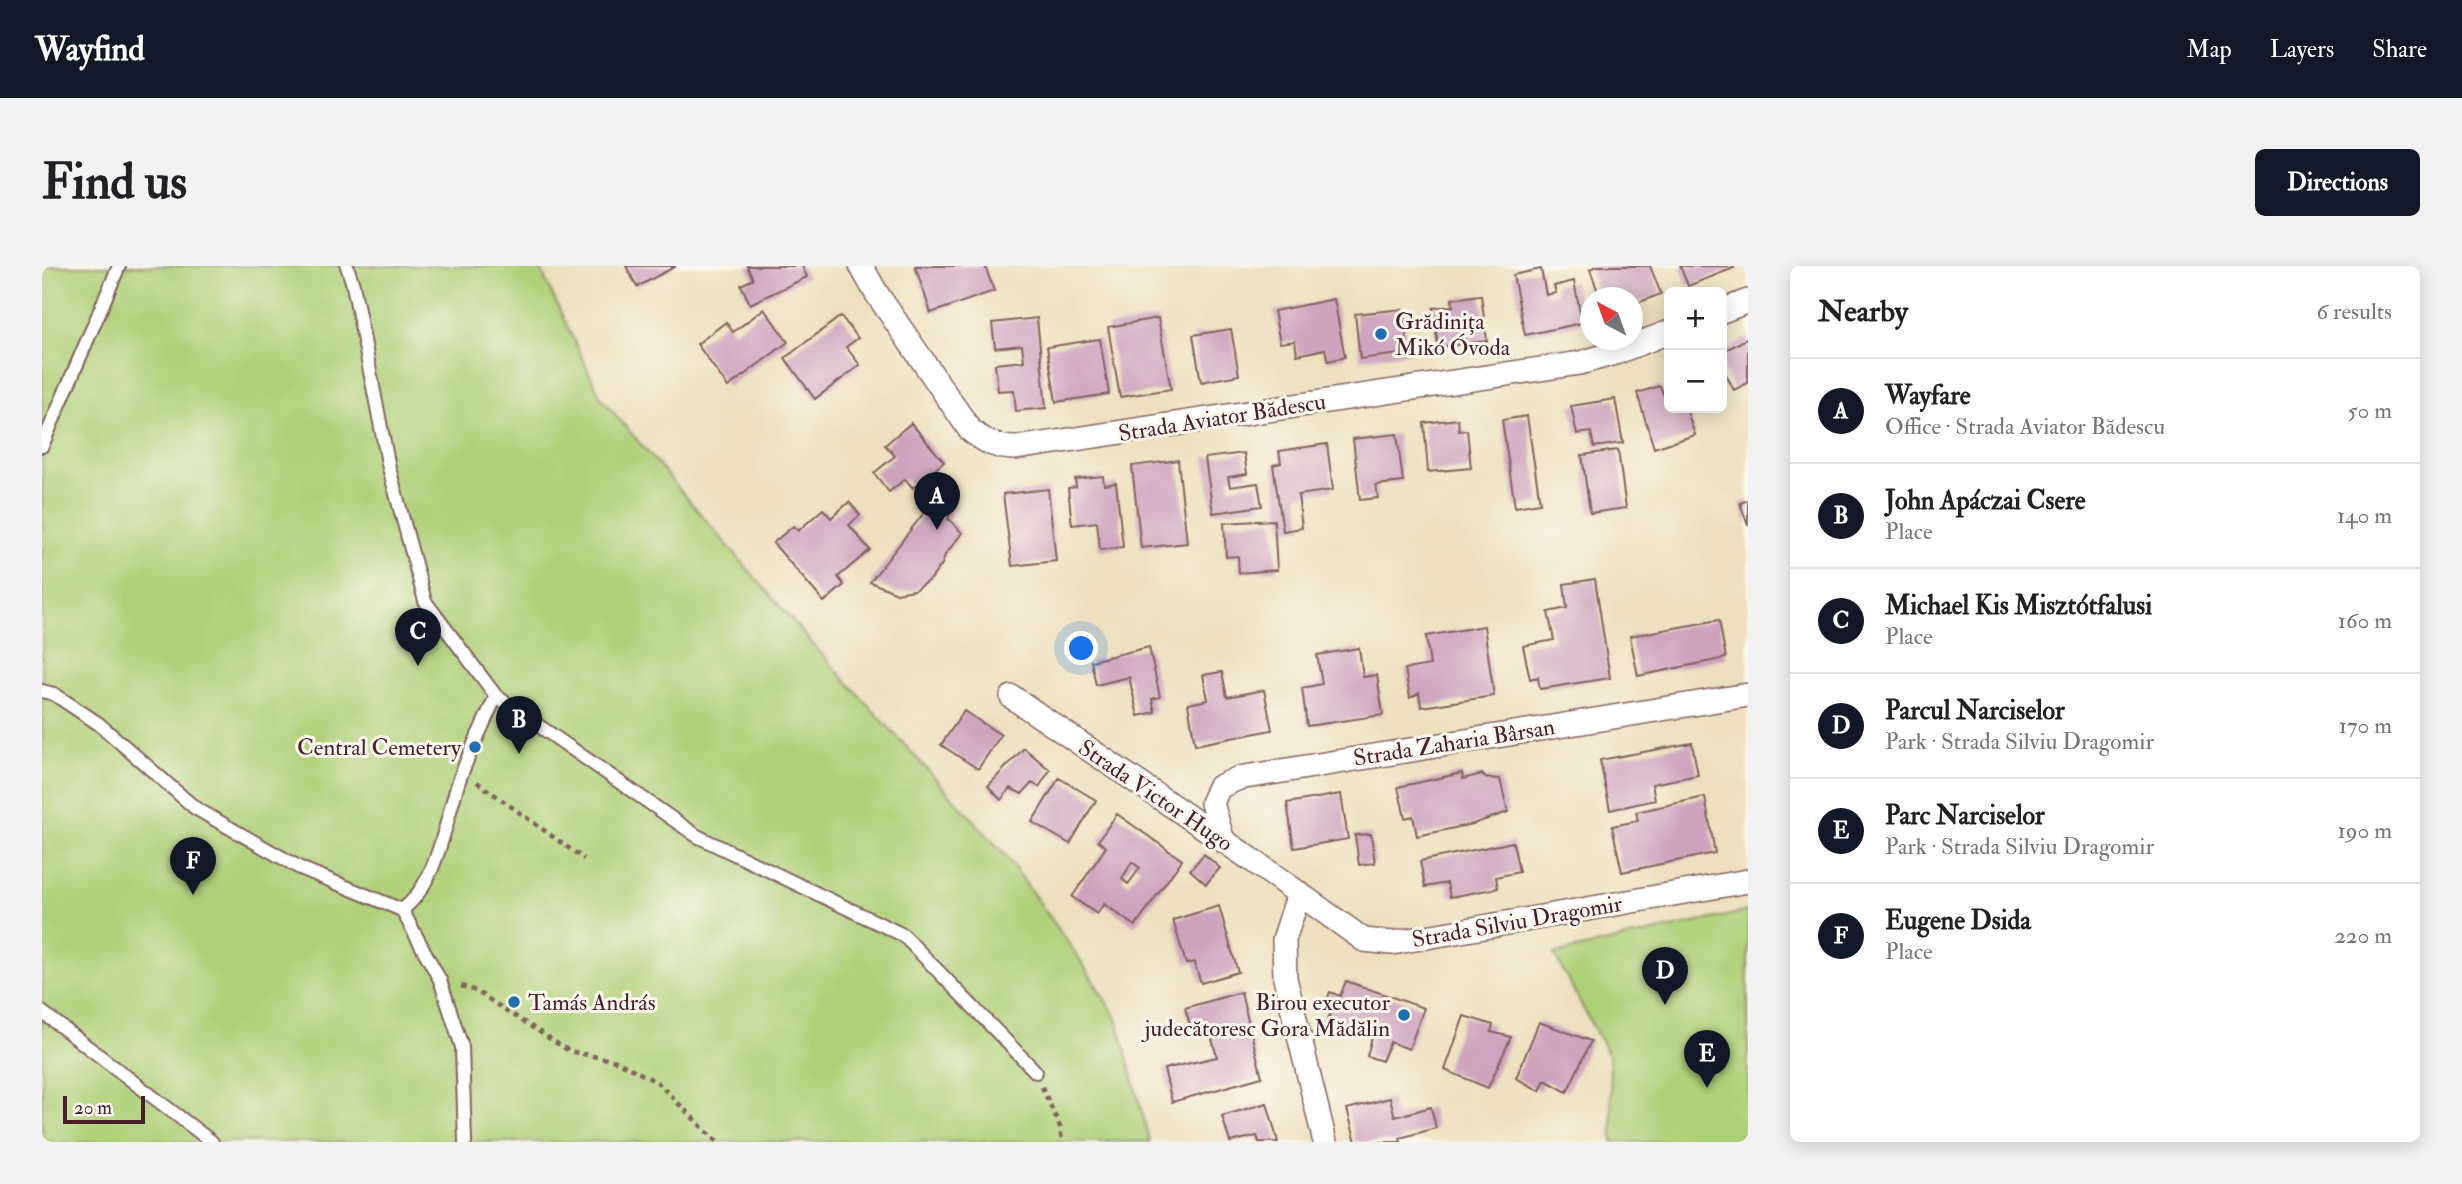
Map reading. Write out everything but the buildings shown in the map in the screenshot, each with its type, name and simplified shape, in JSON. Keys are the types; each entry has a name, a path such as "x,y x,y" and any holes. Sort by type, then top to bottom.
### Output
{"street":[{"name":"Strada Aviator Bădescu","path":"861,266 970,430 992,445 1004,448 1580,363 1615,354 1664,334"},
{"path":"1727,309 1748,300"},
{"name":"Strada Zaharia Bârsan","path":"1223,841 1212,803 1219,787 1239,778 1748,695"},
{"name":"Strada Victor Hugo","path":"1012,697 1298,893"},
{"name":"Strada Silviu Dragomir","path":"1298,893 1364,940 1392,943 1748,881"},
{"path":"1298,893 1284,940 1285,978 1325,1142"}],"lane":[{"path":"42,446 119,266"},
{"path":"347,266 389,468 425,601 496,696 697,836 903,935 1036,1072"},
{"path":"42,691 54,694 99,724 195,808 300,868 401,910 440,980 462,1047 465,1142"},
{"path":"401,910 414,901 435,859 462,771 496,696"},
{"path":"42,1013 212,1142"}],"path":[{"path":"462,771 584,859"},
{"path":"440,980 476,991 569,1051 616,1061 657,1082 717,1142"},
{"path":"1036,1072 1060,1127 1062,1142"}],"green space":[{"name":"Central Cemetery","path":"42,266 539,266 601,398 808,639 1006,856 1079,958 1117,1019 1150,1142 42,1142"},
{"path":"1748,911 1748,1142 1613,1142 1609,1056 1554,954"}],"place":[{"name":"Grădinița Mikó Óvoda","path":"1381,334"},
{"name":"Wayfare","path":"937,530"},
{"name":"Michael Kis Misztótfalusi","path":"418,666"},
{"name":"Central Cemetery","path":"475,747"},
{"name":"John Apáczai Csere","path":"519,754"},
{"name":"Eugene Dsida","path":"193,895"},
{"name":"Tamás András","path":"514,1002"},
{"name":"Parcul Narciselor","path":"1665,1005"},
{"name":"Birou executor judecătoresc Gora Mădălin","path":"1404,1015"},
{"name":"Parc Narciselor","path":"1707,1088"}]}
